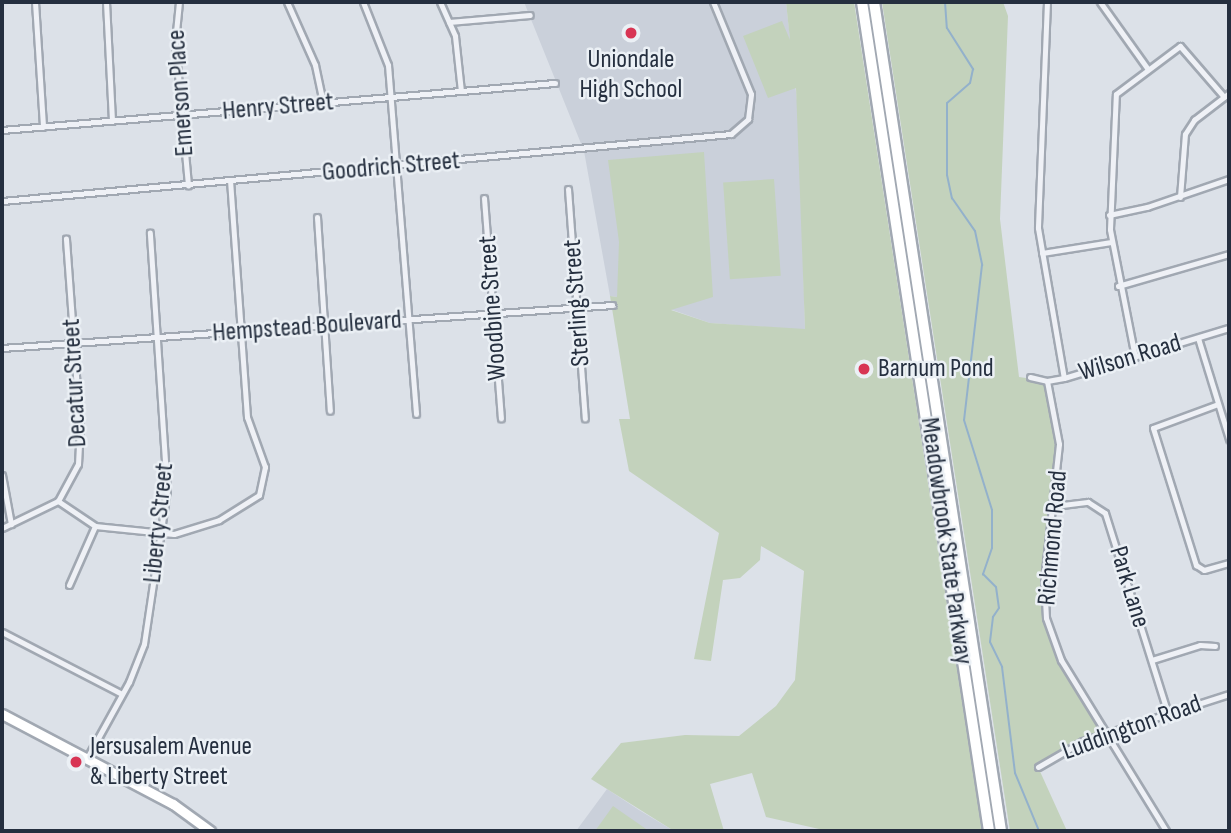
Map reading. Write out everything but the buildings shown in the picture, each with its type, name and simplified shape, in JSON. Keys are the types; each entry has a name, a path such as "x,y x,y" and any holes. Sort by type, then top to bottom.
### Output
{"highway":[{"name":"Meadowbrook State Parkway","path":"862,2 989,831"},
{"name":"Meadowbrook State Parkway","path":"874,2 1001,831"}],"main road":[{"path":"2,714 173,804 209,831"}],"street":[{"path":"36,2 43,127"},
{"path":"106,2 112,121"},
{"name":"Emerson Place","path":"179,2 175,38 188,185"},
{"path":"287,2 315,65 323,103"},
{"path":"363,2 384,50 391,97 416,414"},
{"path":"440,2 457,45 461,91"},
{"name":"Goodrich Street","path":"2,201 397,167 731,134 748,119 751,93 713,2"},
{"path":"1057,2 1048,4 1038,217 1064,378"},
{"path":"1100,2 1147,68"},
{"path":"449,22 530,15"},
{"path":"1135,357 1118,286 1109,215 1116,94 1147,68 1182,46 1226,95 1194,120 1185,134 1180,197"},
{"name":"Henry Street","path":"2,130 555,83"},
{"path":"1109,215 1180,197 1229,179"},
{"path":"2,528 58,501 95,526 161,534 193,530 249,504 262,488 265,467 247,417 230,181"},
{"name":"Sterling Street","path":"568,188 585,418"},
{"name":"Woodbine Street","path":"484,198 501,418"},
{"path":"317,217 330,411"},
{"name":"Liberty Street","path":"87,758 122,694 144,644 161,534 167,470 150,233"},
{"name":"Decatur Street","path":"58,501 75,472 80,453 66,239"},
{"path":"1042,253 1111,242"},
{"path":"1118,286 1229,254"},
{"name":"Hempstead Boulevard","path":"2,348 612,305"},
{"name":"Wilson Road","path":"1030,377 1047,381 1064,378 1229,328"},
{"path":"1198,338 1229,439"},
{"name":"Richmond Road","path":"1047,381 1059,444 1055,506 1044,580 1046,618 1061,660 1166,831"},
{"path":"1218,404 1153,428 1196,565 1205,570 1229,563"},
{"path":"2,475 11,524"},
{"name":"Park Lane","path":"1055,506 1088,502 1105,513 1168,714"},
{"path":"69,585 95,526"},
{"path":"2,632 122,694"},
{"path":"1152,660 1200,645 1215,646"},
{"name":"Luddington Road","path":"1038,767 1059,752 1106,733 1229,694"}],"shaded area":[{"path":"524,2 786,2 799,119 805,330 710,323 618,291 617,297 610,296 584,151"},
{"path":"607,789 639,810 674,831 576,831"}],"green space":[{"path":"786,2 854,2 982,831 828,831 766,817 752,773 710,784 724,831 674,831 591,779 621,743 685,735 739,736 776,706 795,680 804,571 761,546 760,560 740,578 723,580 711,661 694,659 719,533 629,471 619,419 630,419 610,296 617,297 619,242 608,160 704,152 713,297 671,310 710,323 805,329 796,88 768,98 743,36 782,21 790,40"},
{"path":"882,2 1003,2 1008,16 1000,219 1019,377 1047,381 1059,444 1044,599 1052,640 1106,733 1083,741 1038,767 1067,831 1010,831"},
{"path":"774,179 781,276 730,279 723,183"},
{"path":"613,806 649,831 595,831"}],"waterway":[{"path":"945,2 947,28 973,69 970,83 947,103 947,175 952,198 975,231 982,265 964,420 992,510 992,548 983,574 996,587 999,608 993,617 990,642 1002,667 1015,773 1039,831"}],"place":[{"name":"Uniondale High School","path":"631,33"},
{"name":"Barnum Pond","path":"864,369"},
{"name":"Jersusalem Avenue & Liberty Street","path":"76,762"}]}
